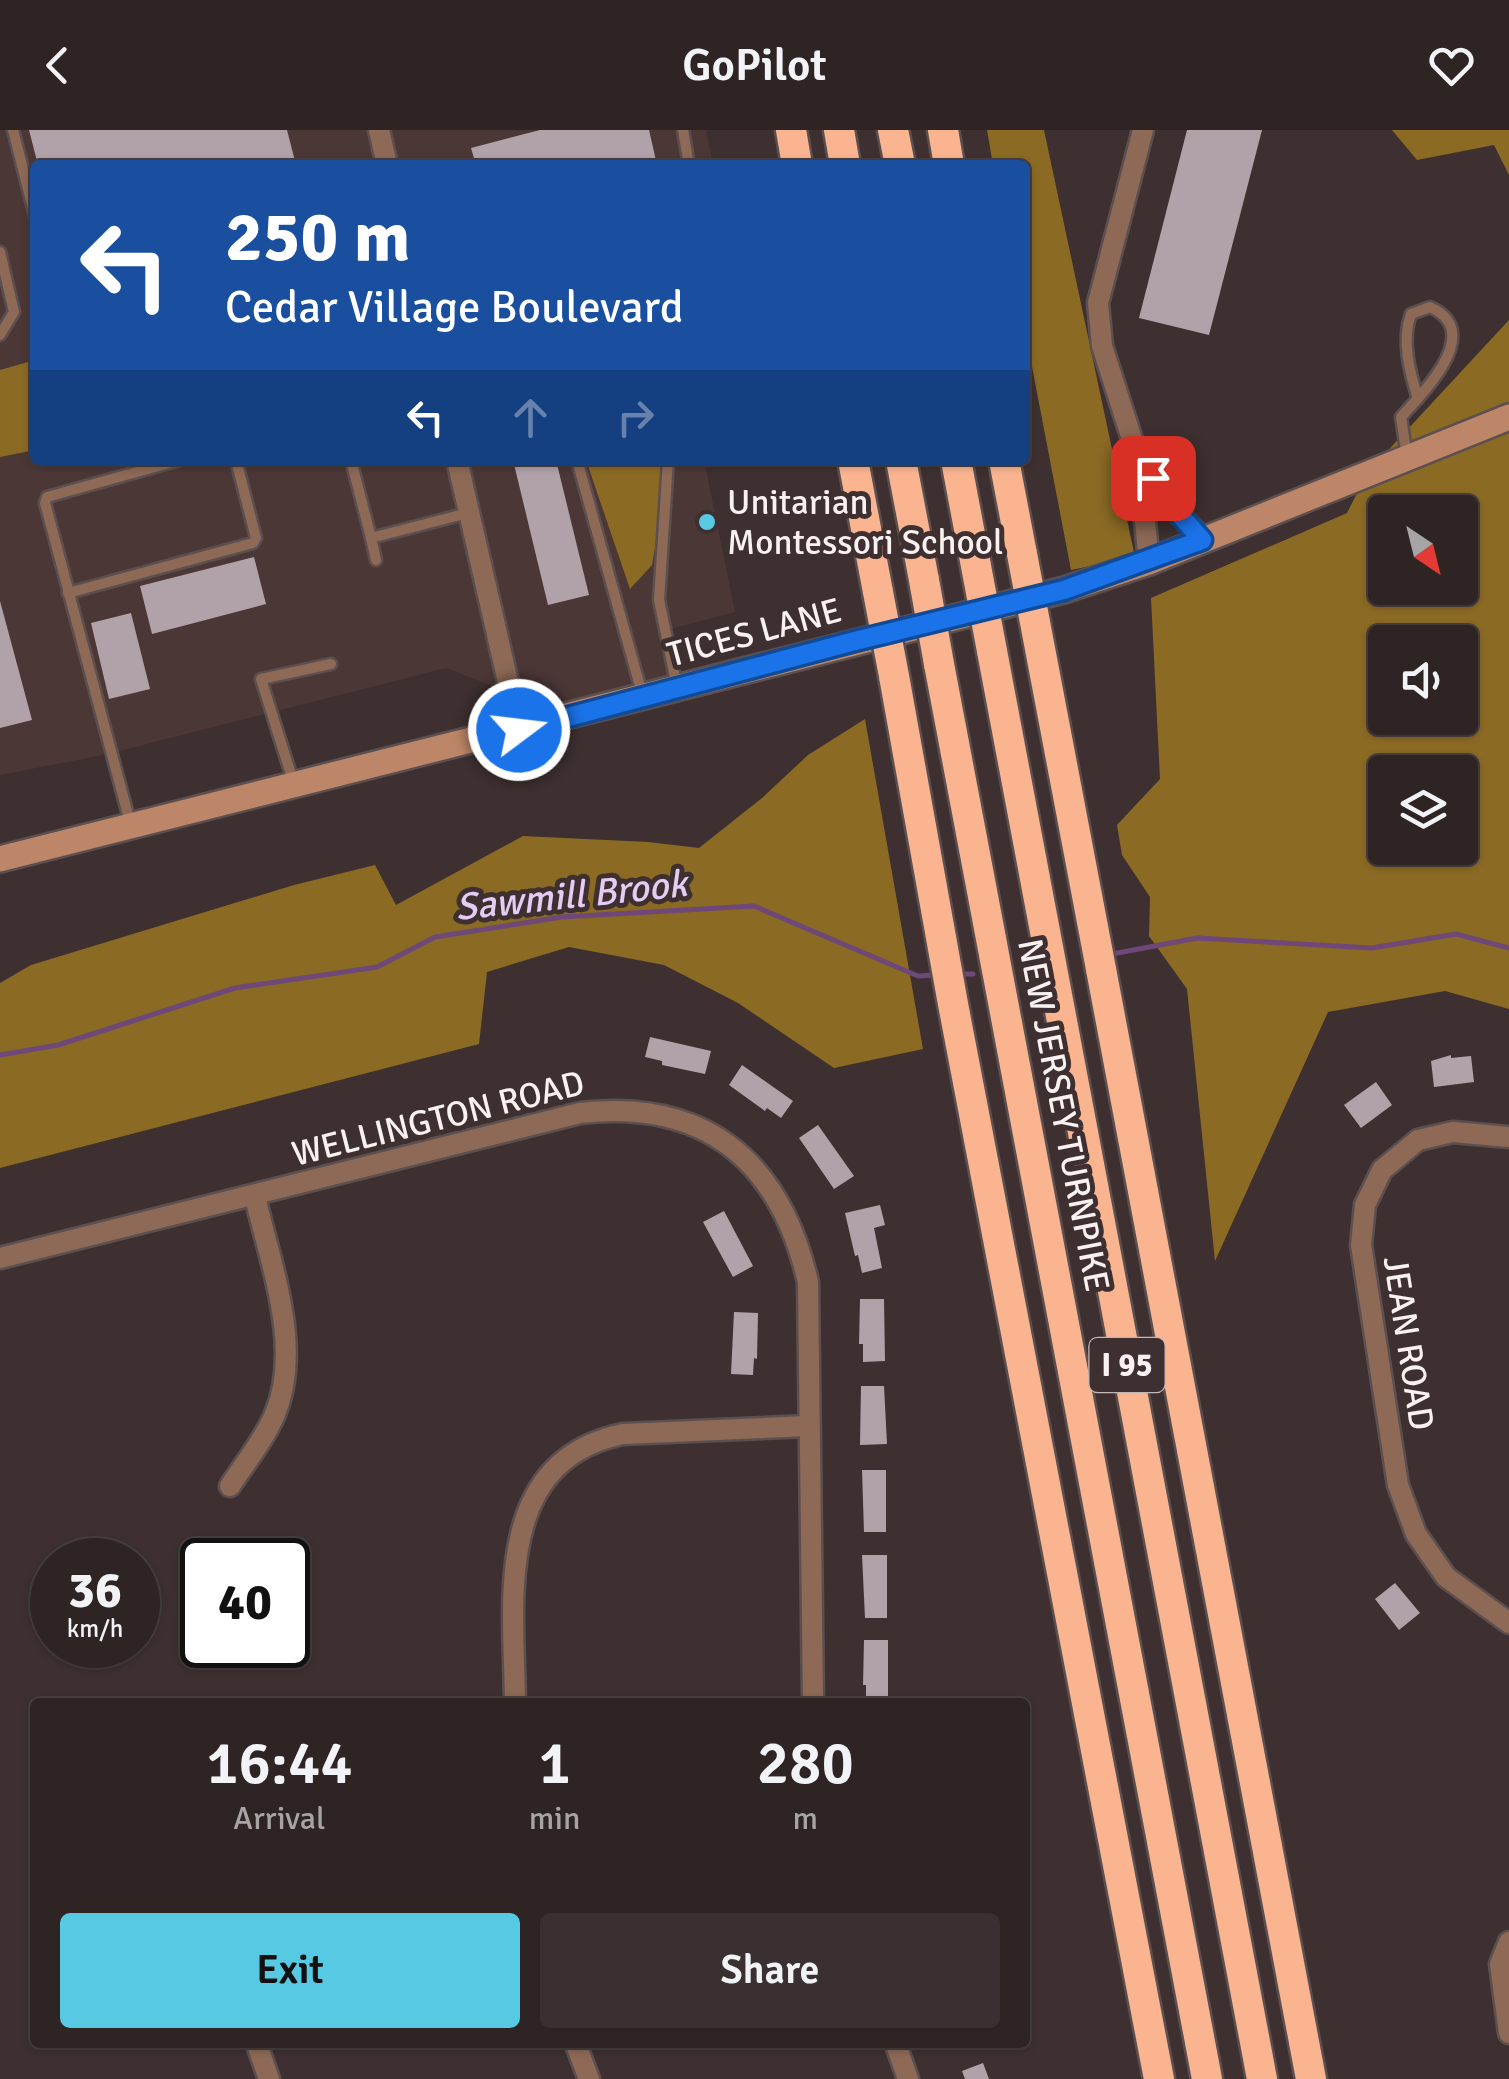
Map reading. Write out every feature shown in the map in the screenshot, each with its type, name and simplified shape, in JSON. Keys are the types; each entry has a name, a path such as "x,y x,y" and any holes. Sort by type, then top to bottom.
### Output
{"highway":[{"path":"790,130 796,160"},
{"path":"839,130 845,160"},
{"path":"893,130 899,160"},
{"path":"943,130 948,160"},
{"path":"854,465 1159,2079"},
{"name":"NEW JERSEY TURNPIKE","path":"902,465 1208,2079"},
{"name":"NEW JERSEY TURNPIKE","path":"957,465 1262,2079"},
{"name":"NEW JERSEY TURNPIKE","path":"1005,465 1310,2079"}],"street":[{"path":"379,130 386,160"},
{"path":"1143,130 1098,303 1102,346 1139,461 1148,562"},
{"name":"TICES LANE","path":"0,859 1064,590 1148,562 1509,417"},
{"path":"1139,461 1202,540"},
{"path":"458,465 519,730"},
{"name":"WELLINGTON ROAD","path":"0,1258 580,1112 640,1110 698,1125 758,1173 781,1205 799,1243 808,1282 812,1698"},
{"name":"JEAN ROAD","path":"1509,1137 1453,1132 1418,1140 1382,1170 1366,1205 1361,1245 1398,1484 1416,1534 1446,1578 1509,1623"},
{"path":"230,1486 267,1431 288,1366 255,1196"},
{"path":"514,1698 514,1561 529,1504 555,1470 574,1453 602,1438 622,1434 808,1426"},
{"path":"1509,1942 1500,1964 1509,2033"},
{"path":"258,2048 269,2079"},
{"path":"577,2048 589,2079"},
{"path":"897,2048 908,2079"}],"lane":[{"path":"13,130 30,196"},
{"path":"682,130 688,160"},
{"path":"0,252 14,312 0,335"},
{"path":"1407,458 1401,417 1418,399 1445,367 1452,334 1442,312 1430,307 1410,314 1407,325 1410,374 1418,399"},
{"path":"132,827 45,503 47,497 162,465"},
{"path":"68,592 253,543 256,538 237,465"},
{"path":"352,465 376,560"},
{"path":"578,465 643,698"},
{"path":"668,465 659,600 678,688"},
{"path":"371,538 469,513"},
{"path":"248,682 331,664"},
{"path":"261,678 294,785"}],"shaded area":[{"path":"0,130 706,130 712,160 30,160 30,465 705,465 735,612 663,631 673,687 565,714 446,668 103,755 0,775"},
{"path":"987,130 1044,130 1135,557 1071,570 1030,356 1030,160 992,160"},
{"path":"1392,130 1509,130 1509,175 1494,145 1417,160"},
{"path":"1509,320 1509,1009 1445,991 1328,1012 1215,1261 1187,989 1149,936 1150,897 1122,855 1117,825 1160,779 1151,598 1347,513 1368,472"},
{"path":"30,361 30,451 0,457 0,370"},
{"path":"588,465 670,465 652,565 630,589"},
{"path":"865,719 923,1049 834,1068 738,1003 664,965 569,947 487,972 479,1044 0,1168 0,983 31,965 294,885 375,865 396,905 523,836 699,848 808,755"}],"building":[{"path":"29,130 287,130 295,160 37,160"},
{"path":"540,130 649,130 656,160 475,160 471,148"},
{"path":"1187,130 1262,130 1209,335 1139,318"},
{"path":"514,465 557,465 589,595 548,605"},
{"path":"254,557 266,604 152,634 140,586"},
{"path":"0,601 32,720 0,728"},
{"path":"131,613 150,689 109,699 91,623"},
{"path":"650,1037 711,1051 705,1074 662,1065 662,1061 645,1057"},
{"path":"1451,1055 1471,1056 1474,1082 1434,1087 1431,1061"},
{"path":"742,1065 793,1101 781,1118 729,1085"},
{"path":"1376,1082 1392,1105 1361,1128 1344,1105"},
{"path":"818,1125 854,1176 834,1189 799,1138"},
{"path":"880,1205 885,1225 874,1228 882,1268 862,1273 845,1213"},
{"path":"724,1211 753,1266 733,1277 703,1222"},
{"path":"860,1299 884,1299 885,1361 863,1362 863,1344 859,1344"},
{"path":"734,1312 758,1313 753,1375 731,1374"},
{"path":"861,1386 884,1386 887,1444 860,1445"},
{"path":"862,1470 886,1470 886,1532 864,1532"},
{"path":"862,1555 887,1555 887,1618 865,1618"},
{"path":"1395,1583 1420,1613 1399,1630 1375,1599"},
{"path":"864,1640 888,1640 888,1698 866,1698"},
{"path":"983,2063 989,2079 965,2079 962,2071"}],"waterway":[{"name":"Sawmill Brook","path":"0,1055 58,1045 235,988 377,967 435,937 562,917 754,906 918,976 937,975"},
{"name":"Sawmill Brook","path":"1107,955 1197,938 1372,948 1456,934 1509,948"},
{"name":"Sawmill Brook","path":"958,974 973,974"}],"place":[{"name":"Unitarian Montessori School","path":"707,522"}],"route":[{"path":"519,730 1064,590 1202,540 1153,478"}]}
